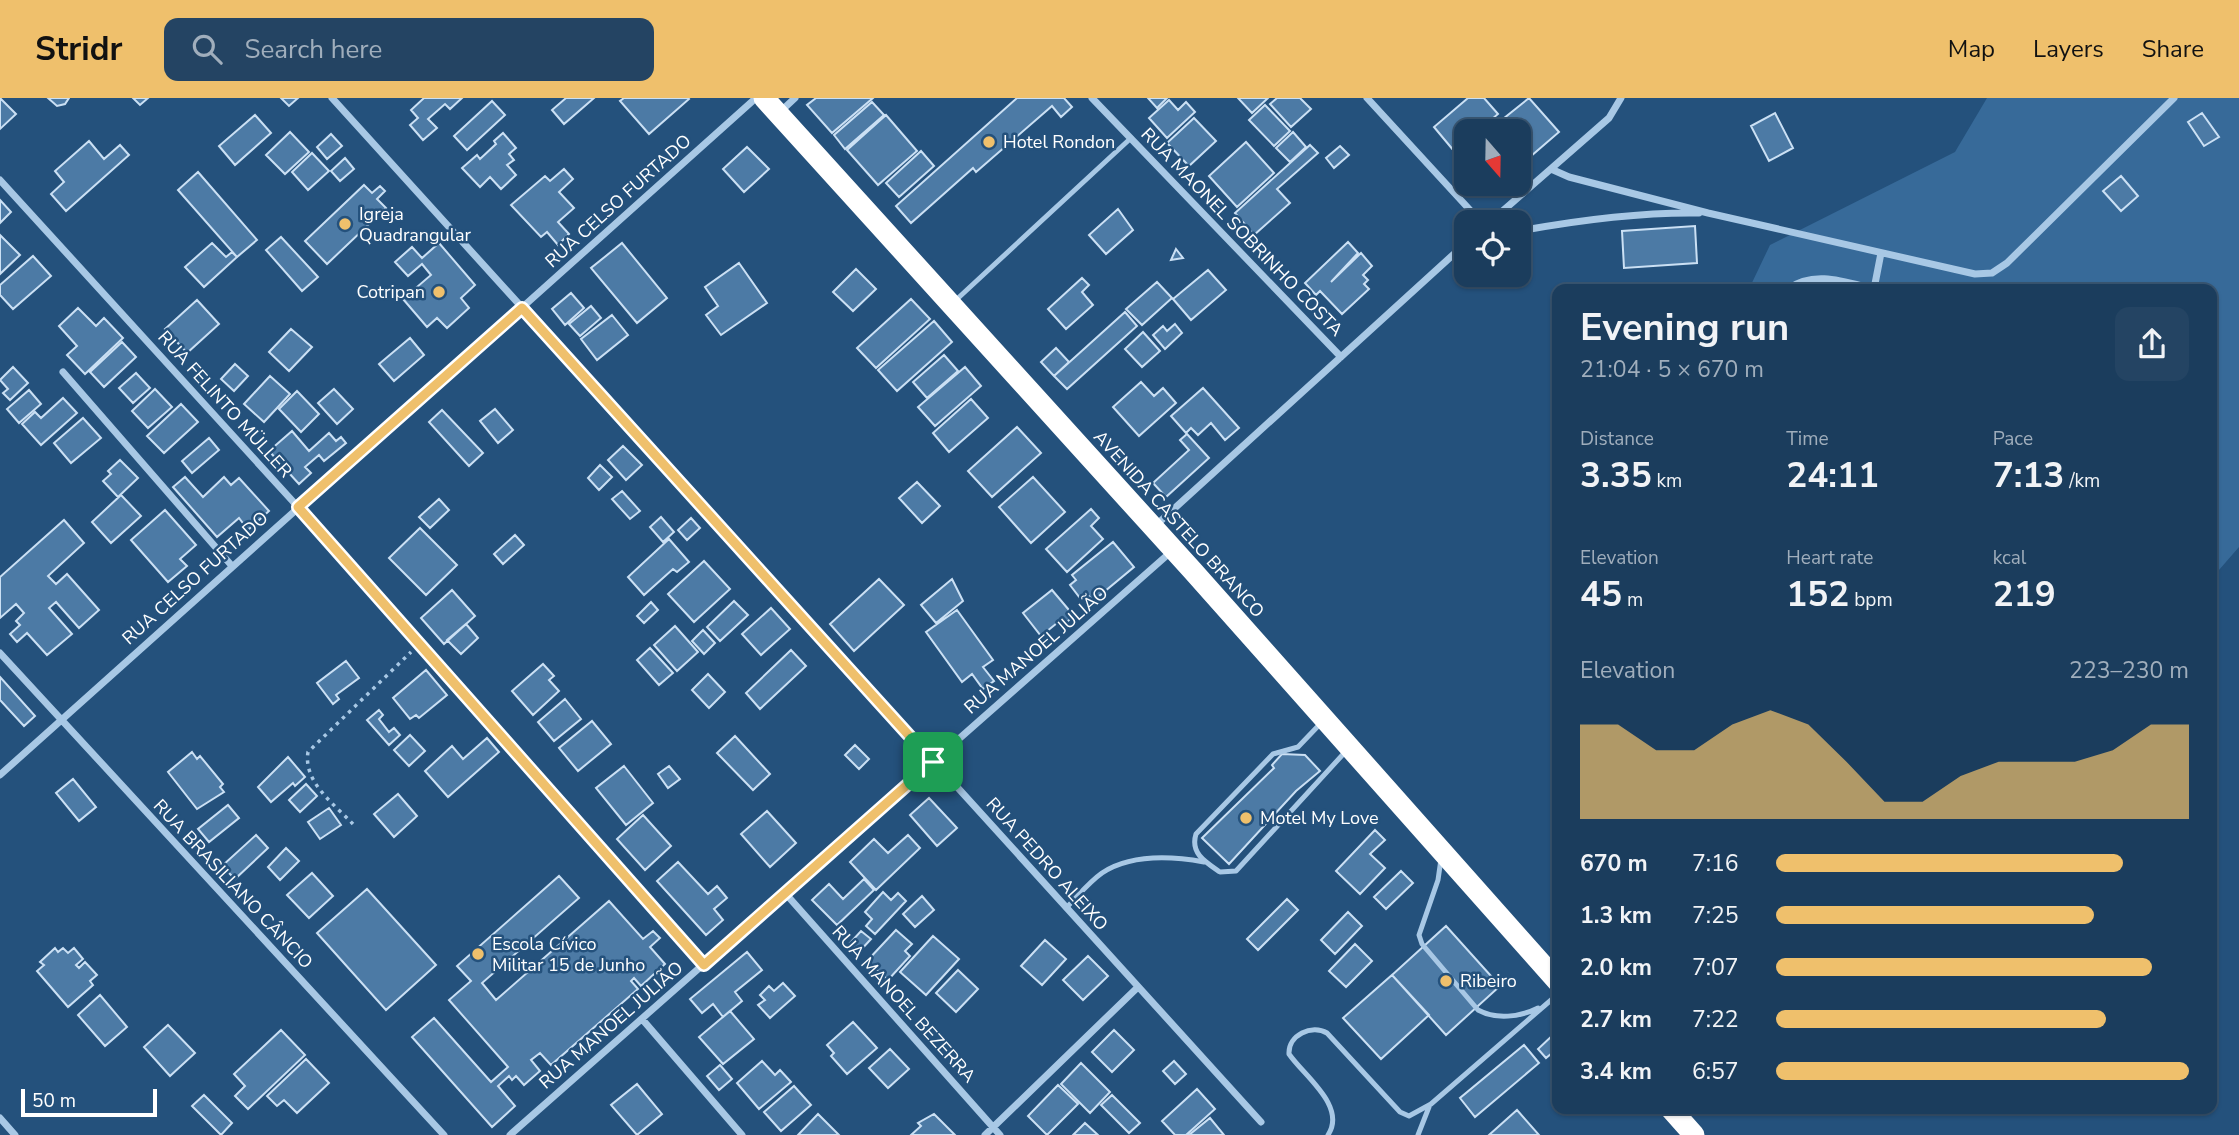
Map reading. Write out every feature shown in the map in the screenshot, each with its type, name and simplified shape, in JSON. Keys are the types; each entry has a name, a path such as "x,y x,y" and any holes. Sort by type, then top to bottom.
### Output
{"highway":[{"name":"AVENIDA CASTELO BRANCO","path":"771,106 1174,550 1552,975"},
{"path":"1675,1114 1694,1135"}],"street":[{"name":"RUA PEDRO ALEIXO","path":"332,98 1261,1122"},
{"name":"RUA CELSO FURTADO","path":"0,775 756,98"},
{"path":"771,106 795,98"},
{"name":"RUA MAONEL SOBRINHO COSTA","path":"1092,98 1341,357"},
{"path":"1367,98 1470,210"},
{"path":"1504,210 1609,118 1621,98"},
{"path":"1551,169 1569,177 1708,214 1975,274 1992,273 2007,263 2174,98"},
{"name":"RUA FELINTO MÜLLER","path":"0,180 421,643 704,965"},
{"path":"1531,229 1636,214 1708,214"},
{"path":"1874,284 1881,253"},
{"path":"1154,528 1454,254"},
{"path":"1799,284 1810,279 1830,278 1853,284"},
{"path":"63,372 232,566"},
{"name":"RUA MANOEL JULIÃO","path":"510,1135 1174,550"},
{"name":"RUA BRASILIANO CÂNCIO","path":"0,653 444,1135"},
{"name":"RUA MANOEL BEZERRA","path":"785,893 1000,1135"},
{"path":"985,1135 1138,988"},
{"path":"642,1019 742,1135"},
{"path":"0,1118 15,1135"}],"lane":[{"path":"951,304 1131,138"},
{"path":"1324,721 1298,747 1273,754 1196,834 1193,843 1196,853 1220,873 1236,871 1312,788 1319,776 1348,748"},
{"path":"1442,853 1438,880 1421,925 1422,944 1478,1010 1488,1016 1519,1014 1545,1004"},
{"path":"1066,908 1100,874 1117,866 1163,857 1206,863"},
{"path":"1328,1135 1332,1128 1332,1114 1325,1097 1289,1055 1290,1045 1312,1028 1327,1033 1400,1112 1409,1116 1431,1104 1552,999"},
{"path":"1418,1135 1431,1104"}],"path":[{"path":"353,824 311,778 306,767 308,752 421,643"}],"shaded area":[{"path":"1987,98 2239,98 2239,547 2217,572 2217,284 1751,284 1770,245 1955,152"}],"building":[{"path":"0,98 16,114 0,129"},
{"path":"48,98 69,98 65,104 57,106"},
{"path":"133,98 148,98 140,105"},
{"path":"281,98 298,98 289,106"},
{"path":"424,98 462,98 450,109 445,104 428,119 437,128 423,140 410,125 418,118 411,110"},
{"path":"566,98 594,98 564,124 552,110"},
{"path":"624,98 689,99 649,134 620,101"},
{"path":"816,98 873,98 832,133 807,105"},
{"name":"Hotel Rondon","path":"1017,98 1064,98 1072,107 1061,117 1052,106 976,172 973,168 911,223 896,206"},
{"path":"1148,98 1167,98 1157,108"},
{"path":"1238,98 1268,98 1252,113"},
{"path":"1277,98 1300,98 1311,109 1291,127 1270,104"},
{"path":"1468,98 1484,98 1498,114 1492,119 1454,119 1454,151 1434,127"},
{"path":"1529,98 1559,132 1531,156 1531,119 1503,119"},
{"path":"1169,100 1178,110 1186,102 1195,112 1167,138 1149,118"},
{"path":"492,101 505,115 467,150 454,136"},
{"path":"872,102 884,115 845,149 834,135"},
{"path":"1265,105 1290,131 1274,146 1249,120"},
{"path":"1775,113 1793,148 1769,161 1751,126"},
{"path":"2202,113 2219,137 2204,146 2188,122"},
{"path":"255,115 271,133 235,165 219,146"},
{"path":"886,115 917,151 878,185 847,150"},
{"path":"1194,118 1216,141 1189,166 1167,143"},
{"path":"290,132 309,152 285,174 266,155"},
{"path":"1293,132 1306,147 1290,162 1276,148"},
{"path":"503,133 516,148 509,154 514,160 507,165 516,175 501,189 490,177 480,187 462,168 477,155 480,159"},
{"path":"331,134 342,146 327,159 317,147"},
{"path":"89,141 104,159 120,145 129,155 66,211 51,194 64,182 55,171"},
{"path":"1246,142 1274,173 1237,207 1209,176"},
{"path":"1310,145 1318,153 1277,189 1290,203 1254,235 1235,213"},
{"path":"1340,146 1349,155 1334,168 1326,158"},
{"path":"747,147 769,169 744,192 723,169"},
{"path":"921,151 934,166 899,197 886,183"},
{"path":"312,153 329,171 308,190 292,172"},
{"path":"345,158 354,169 340,181 331,171"},
{"path":"564,169 573,179 559,192 574,208 558,222 569,234 558,245 547,232 541,237 511,205 545,176 550,181"},
{"path":"198,172 257,240 237,257 178,190"},
{"path":"2121,176 2138,196 2121,211 2103,191"},
{"name":"Igreja Quadrangular","path":"364,185 372,193 380,186 385,191 377,199 386,208 327,264 305,241"},
{"path":"0,200 11,212 0,223"},
{"path":"1118,209 1133,230 1106,254 1089,235"},
{"path":"1695,226 1697,263 1624,268 1622,231"},
{"path":"0,235 20,255 0,274"},
{"path":"281,237 318,277 302,291 266,250"},
{"path":"1348,242 1358,253 1331,282 1361,253 1372,266 1363,275 1368,280 1364,284 1369,289 1342,314 1320,291 1316,295 1305,283"},
{"path":"212,243 226,257 232,252 237,257 204,287 185,267"},
{"name":"Cotripan","path":"439,243 475,285 461,298 469,308 447,328 437,318 427,327 403,299 431,275 422,264 408,276 395,262 412,247 422,258"},
{"path":"622,243 667,298 637,323 591,268"},
{"path":"1176,249 1183,258 1171,260"},
{"path":"33,256 51,276 13,309 0,295 0,285"},
{"path":"739,263 767,303 721,335 706,315 718,306 705,287"},
{"path":"856,269 876,289 853,311 833,292"},
{"path":"1208,270 1226,290 1191,320 1173,299"},
{"path":"1082,278 1089,285 1082,292 1093,305 1066,329 1048,309"},
{"path":"1157,282 1172,298 1142,325 1126,309"},
{"path":"571,293 584,308 565,325 552,309"},
{"path":"911,299 930,319 876,368 857,348"},
{"path":"197,300 219,324 187,353 165,329"},
{"path":"591,306 601,318 580,336 569,324"},
{"path":"78,308 96,326 104,318 123,338 85,374 67,355 77,346 59,326"},
{"path":"1125,312 1137,326 1067,389 1054,376"},
{"path":"612,315 628,335 597,360 581,339"},
{"path":"934,321 952,342 897,391 878,370"},
{"path":"1175,324 1182,333 1165,349 1153,335 1163,326 1167,331"},
{"path":"291,329 312,347 289,371 269,352"},
{"path":"1143,332 1160,351 1142,367 1125,349"},
{"path":"410,338 424,355 394,381 379,364"},
{"path":"122,342 136,357 104,387 90,372"},
{"path":"1056,348 1069,362 1054,376 1041,362"},
{"path":"944,355 958,371 927,398 913,382"},
{"path":"235,364 248,376 234,391 221,379"},
{"path":"13,367 28,383 10,400 3,393 8,389 0,380"},
{"path":"965,367 981,386 935,426 918,407"},
{"path":"136,373 150,388 133,403 119,388"},
{"path":"270,376 290,394 264,422 244,404"},
{"path":"1141,382 1154,396 1163,388 1176,403 1139,436 1113,407"},
{"path":"1203,388 1239,428 1225,440 1211,423 1198,435 1191,428 1186,433 1171,416"},
{"path":"155,389 172,407 148,428 132,411"},
{"path":"334,389 353,409 337,424 318,403"},
{"path":"29,390 41,404 19,423 7,409"},
{"path":"297,391 319,414 301,432 279,409"},
{"path":"63,398 77,413 41,445 22,424 35,412 41,418"},
{"path":"971,399 988,418 949,452 933,433"},
{"path":"181,404 198,422 164,453 147,436"},
{"path":"495,409 513,430 498,443 480,421"},
{"path":"442,410 483,453 469,466 429,422"},
{"path":"83,418 101,438 71,463 54,443"},
{"path":"1017,427 1041,453 992,497 968,471"},
{"path":"292,431 309,451 329,433 336,441 341,437 346,443 324,461 319,455 305,467 311,473 299,484 269,451"},
{"path":"1187,434 1209,458 1166,497 1153,483 1189,450 1180,440"},
{"path":"209,438 219,450 192,473 182,461"},
{"path":"623,446 642,465 626,480 608,460"},
{"path":"120,460 138,478 118,497 103,481 111,474 108,471"},
{"path":"600,465 612,477 599,490 588,478"},
{"path":"185,477 203,497 224,477 231,485 239,478 269,511 248,530 239,518 217,537 173,487"},
{"path":"1033,477 1065,512 1031,543 999,507"},
{"path":"917,482 940,506 922,523 899,498"},
{"path":"622,491 640,511 630,519 612,499"},
{"path":"121,495 141,516 111,543 92,522"},
{"path":"439,499 449,510 430,528 419,517"},
{"path":"1091,509 1099,518 1091,526 1103,539 1067,572 1046,549"},
{"path":"165,510 196,545 180,559 187,566 168,582 131,540"},
{"path":"661,517 674,532 663,542 650,527"},
{"path":"691,518 700,528 687,540 678,530"},
{"path":"64,520 84,543 48,576 56,584 67,574 99,610 79,628 56,602 49,608 72,634 47,655 27,633 17,642 10,634 20,625 16,621 24,613 16,604 0,618 0,577"},
{"path":"420,528 457,565 426,595 389,558"},
{"path":"515,535 524,545 503,564 494,554"},
{"path":"669,539 689,562 677,572 673,569 644,595 628,577"},
{"path":"1113,542 1134,567 1093,601 1086,593 1080,598 1070,585 1076,580 1072,575"},
{"path":"704,561 730,589 694,622 668,594"},
{"path":"879,579 904,605 854,651 830,624"},
{"path":"952,579 963,601 936,623 921,605"},
{"path":"452,590 475,616 444,644 421,618"},
{"path":"1052,590 1074,616 1061,627 1057,623 1041,636 1023,613"},
{"path":"734,601 748,615 720,641 707,627"},
{"path":"651,602 658,610 644,623 637,616"},
{"path":"771,608 790,629 761,655 742,634"},
{"path":"957,610 993,660 983,667 994,681 983,689 972,674 962,682 926,632"},
{"path":"466,624 478,638 461,654 447,640"},
{"path":"675,626 698,652 677,671 654,645"},
{"path":"703,630 715,643 704,654 692,641"},
{"path":"650,648 673,673 659,685 637,660"},
{"path":"791,650 806,666 760,709 746,693"},
{"path":"346,661 359,678 336,695 339,699 333,704 317,683"},
{"path":"543,664 554,676 549,680 559,691 533,715 512,691"},
{"path":"426,670 447,695 419,718 416,715 410,719 393,698"},
{"path":"708,674 725,692 709,708 692,690"},
{"path":"0,677 35,716 24,726 0,700"},
{"path":"565,699 581,719 554,741 538,722"},
{"path":"379,710 383,715 379,719 389,732 394,728 400,735 389,745 367,720"},
{"path":"592,721 611,744 578,771 559,748"},
{"path":"410,735 425,751 409,766 394,750"},
{"path":"735,736 770,774 753,790 717,753"},
{"path":"487,738 499,752 448,797 425,771 452,746 463,759"},
{"path":"855,745 869,759 859,769 845,755"},
{"path":"192,752 197,759 200,756 223,784 220,787 224,792 197,809 168,772"},
{"name":"Motel My Love","path":"1282,754 1305,755 1320,771 1296,791 1229,864 1202,838 1274,768 1272,765"},
{"path":"288,757 305,777 295,786 293,783 271,802 258,787"},
{"path":"624,766 653,803 626,825 596,788"},
{"path":"669,766 680,779 668,788 658,774"},
{"path":"73,779 96,807 79,821 56,793"},
{"path":"306,784 317,796 300,812 289,800"},
{"path":"398,794 417,816 394,837 374,814"},
{"path":"929,798 957,828 937,846 910,815"},
{"path":"228,805 239,818 209,842 198,829"},
{"path":"329,808 341,825 320,839 308,822"},
{"path":"767,811 796,843 770,867 741,834"},
{"path":"643,815 671,846 645,870 617,839"},
{"path":"1375,830 1385,840 1370,854 1385,868 1360,894 1336,871"},
{"path":"256,835 268,848 235,879 222,866"},
{"path":"908,835 920,848 876,890 850,862 874,839 888,853"},
{"path":"286,848 299,861 280,880 268,867"},
{"path":"678,862 708,894 717,886 727,898 714,909 723,920 706,935 657,881"},
{"path":"1401,871 1413,883 1386,909 1374,897"},
{"path":"312,873 333,896 309,918 287,895"},
{"path":"559,876 579,898 482,983 496,1000 609,901 643,939 653,931 660,938 650,947 665,964 641,986 634,978 631,981 638,989 551,1065 540,1053 531,1060 540,1071 524,1085 516,1076 512,1080 509,1076 498,1086 515,1106 492,1127 412,1037 434,1018 491,1082 508,1067 449,1000 471,981 457,966"},
{"path":"864,879 874,890 837,925 812,900 829,884 843,899"},
{"path":"367,889 436,965 386,1010 317,933"},
{"path":"883,892 891,900 898,893 906,901 875,934 866,926 872,919 865,912"},
{"path":"922,896 934,910 915,927 903,914"},
{"path":"1287,899 1298,910 1258,950 1247,939"},
{"path":"1348,912 1362,926 1335,954 1321,940"},
{"name":"Ribeiro","path":"1446,926 1500,986 1446,1035 1392,975"},
{"path":"896,930 912,944 905,951 910,956 888,980 867,961"},
{"path":"861,931 871,939 859,952 850,943"},
{"path":"933,936 959,959 926,995 900,972"},
{"path":"1045,940 1066,959 1042,985 1021,966"},
{"path":"1355,944 1372,961 1346,987 1329,971"},
{"path":"55,948 58,952 63,948 68,953 74,948 83,959 76,965 79,968 85,962 97,975 90,981 93,985 68,1007 37,971 44,965 40,962"},
{"path":"747,952 762,970 735,992 742,1001 723,1017 713,1004 702,1013 690,999"},
{"path":"1088,956 1108,976 1083,1000 1063,980"},
{"path":"958,970 978,989 956,1012 936,993"},
{"path":"1392,975 1429,1015 1381,1059 1343,1018"},
{"path":"783,983 795,996 770,1018 758,1005 765,1000 760,995 769,986 774,991"},
{"path":"100,995 127,1027 105,1046 78,1015"},
{"path":"730,1011 754,1039 723,1064 699,1037"},
{"path":"853,1022 877,1048 847,1074 831,1056 834,1053 827,1045"},
{"path":"168,1025 195,1053 170,1076 144,1047"},
{"path":"281,1030 305,1055 248,1109 235,1096 245,1086 234,1074"},
{"path":"1114,1030 1134,1050 1112,1072 1092,1052"},
{"path":"1552,1036 1552,1053 1546,1058 1538,1049"},
{"path":"1524,1045 1539,1063 1475,1117 1460,1098"},
{"path":"890,1049 909,1069 888,1088 869,1068"},
{"path":"306,1059 329,1083 297,1113 284,1100 277,1106 267,1096"},
{"path":"762,1061 775,1075 780,1070 791,1082 759,1109 737,1083"},
{"path":"1174,1061 1186,1074 1175,1084 1163,1071"},
{"path":"1081,1063 1110,1092 1090,1113 1061,1084"},
{"path":"720,1065 732,1079 719,1090 707,1076"},
{"path":"637,1084 662,1114 637,1135 611,1105"},
{"path":"1058,1085 1078,1104 1047,1135 1028,1116"},
{"path":"794,1086 811,1105 781,1131 764,1112"},
{"path":"1197,1089 1215,1109 1186,1135 1175,1135 1162,1121"},
{"path":"204,1095 232,1123 221,1135 192,1106"},
{"path":"1112,1095 1140,1123 1129,1133 1101,1105"},
{"path":"1517,1110 1539,1135 1489,1135"},
{"path":"818,1114 839,1135 798,1135"},
{"path":"934,1114 955,1135 911,1135 921,1126 918,1123"},
{"path":"1210,1118 1224,1135 1189,1135"},
{"path":"1085,1123 1098,1135 1073,1135"}],"place":[{"name":"Hotel Rondon","path":"989,142"},
{"name":"Igreja Quadrangular","path":"345,224"},
{"name":"Cotripan","path":"439,292"},
{"name":"Motel My Love","path":"1246,818"},
{"name":"Escola Cívico Militar 15 de Junho","path":"478,954"},
{"name":"Ribeiro","path":"1446,981"}],"route":[{"path":"522,308 933,762 704,965 298,507 522,308"}]}
